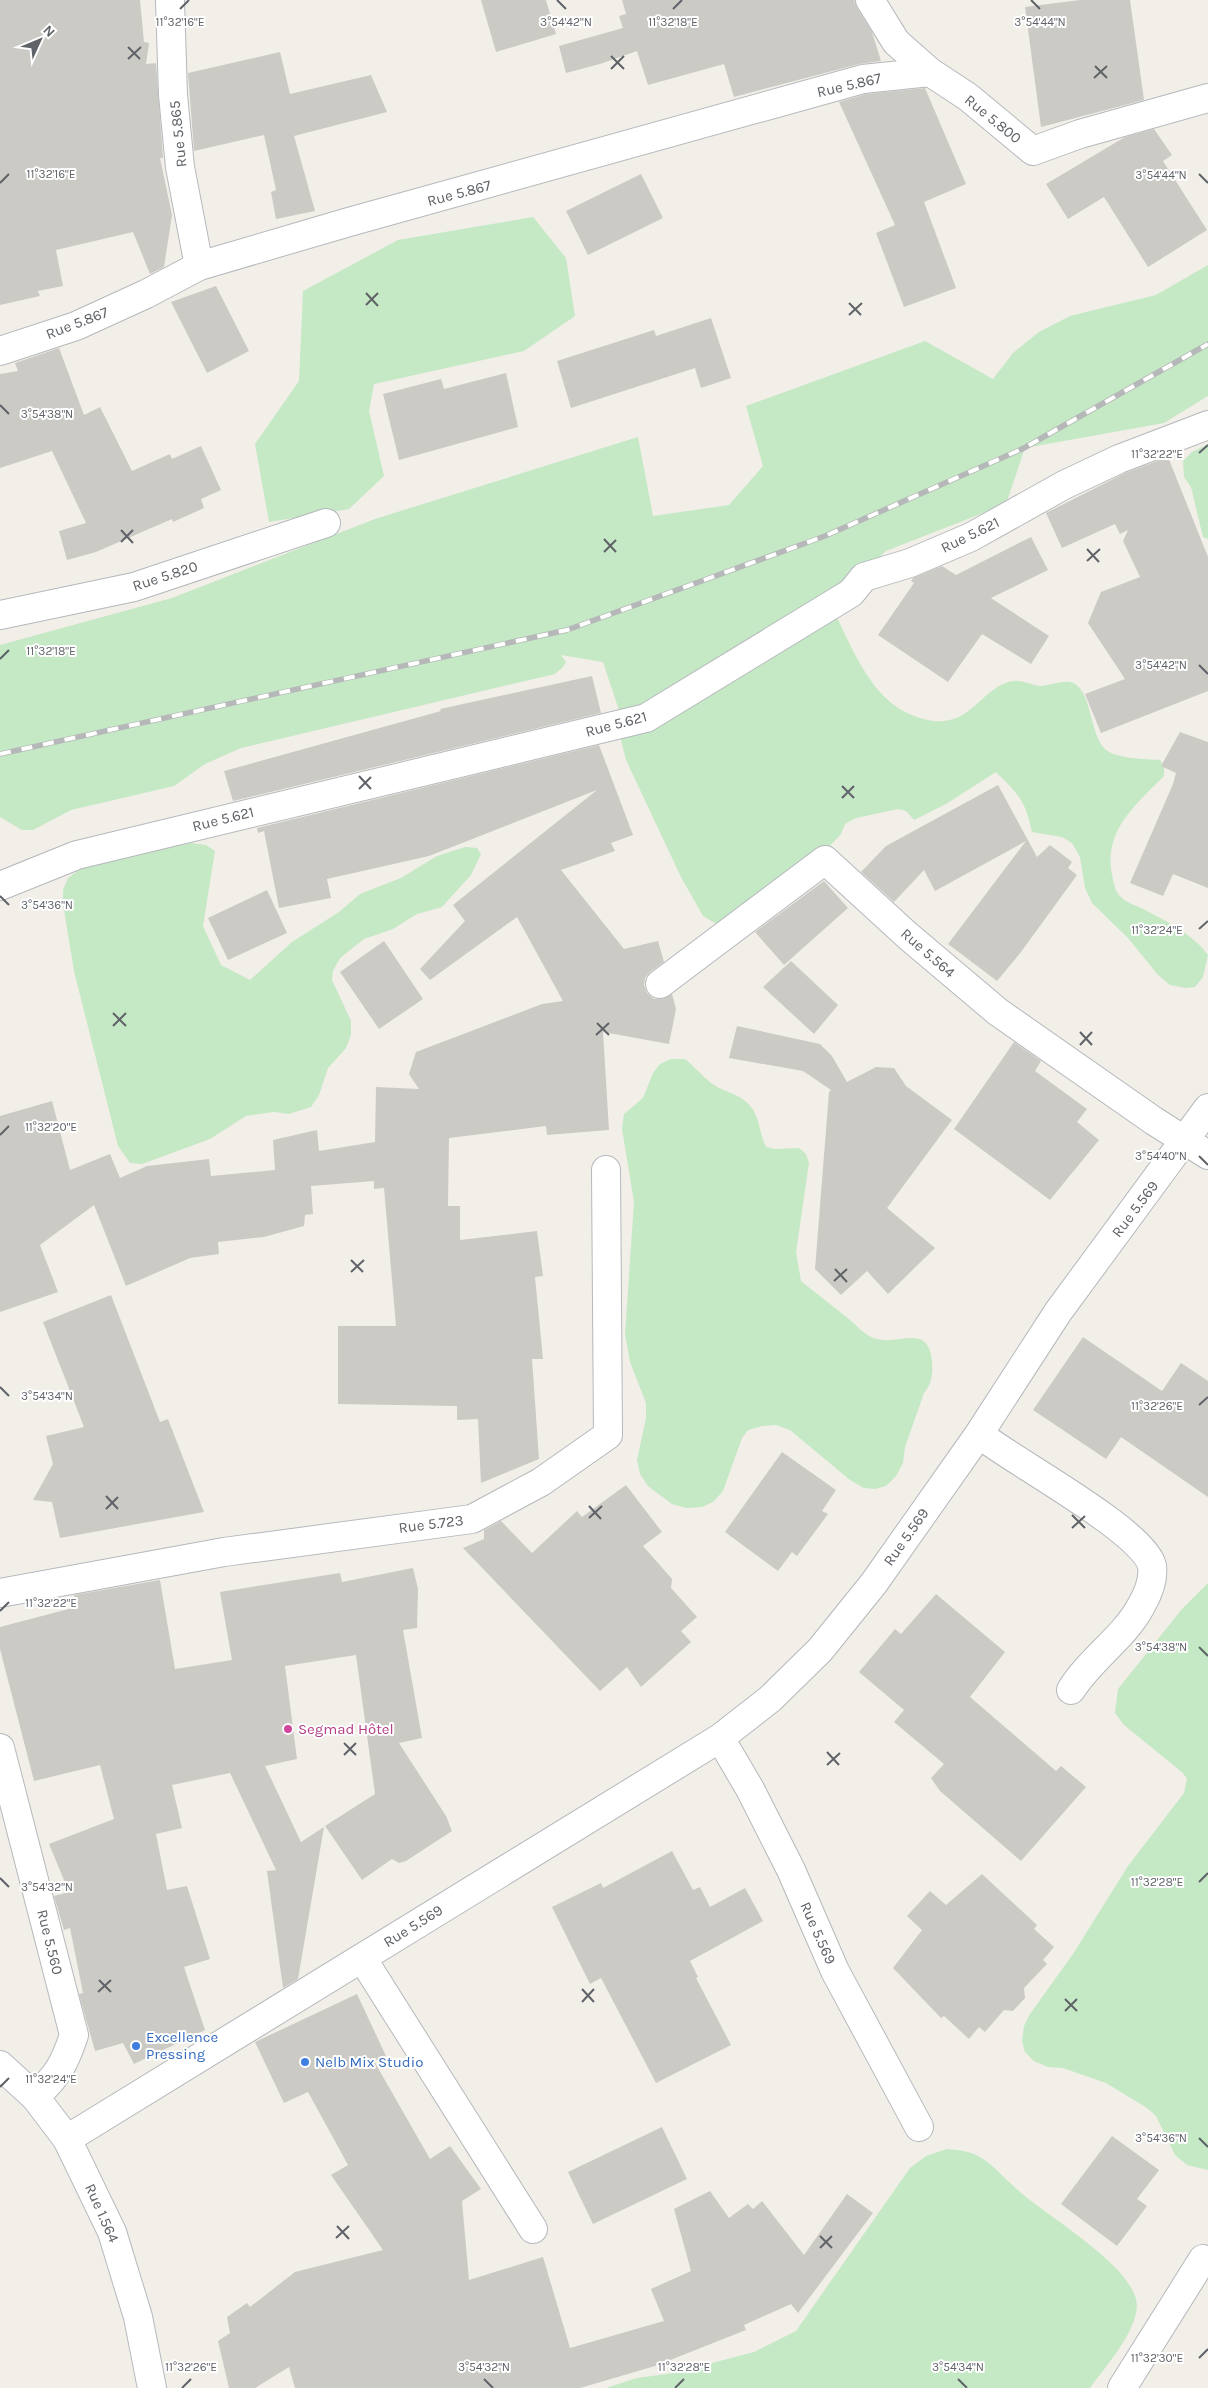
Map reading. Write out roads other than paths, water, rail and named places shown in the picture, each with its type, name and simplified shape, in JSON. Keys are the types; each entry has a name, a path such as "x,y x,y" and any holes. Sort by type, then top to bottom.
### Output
{"street":[{"name":"Rue 5.865","path":"170,0 173,95 180,167 199,266"},
{"name":"Rue 5.800","path":"870,0 896,42 930,72 968,97 1033,151 1080,134 1208,98"},
{"name":"Rue 5.867","path":"0,351 76,326 146,294 199,266 349,222 506,180 863,79 930,72"},
{"name":"Rue 5.621","path":"0,886 77,855 646,718 851,593 864,577 910,563 971,537 1072,481 1119,459 1208,425"},
{"name":"Rue 5.820","path":"0,615 134,587 326,523"},
{"name":"Rue 5.564","path":"660,984 825,860 908,936 998,1012 1147,1116 1208,1155"},
{"name":"Rue 5.569","path":"67,2139 720,1738 770,1699 820,1650 874,1583 979,1434 1058,1312 1208,1108"},
{"name":"Rue 5.723","path":"0,1593 224,1552 472,1519 541,1482 608,1435 606,1170"},
{"path":"979,1434 1117,1526 1138,1546 1152,1564 1152,1580 1141,1607 1071,1690"},
{"name":"Rue 5.569","path":"720,1738 750,1789 791,1870 835,1971 919,2127"},
{"name":"Rue 5.560","path":"0,1748 74,2035 64,2064 54,2078 35,2097"},
{"path":"362,1958 533,2229"},
{"name":"Rue 1.564","path":"0,2065 35,2097 67,2139 112,2232 138,2317 152,2388"},
{"path":"1122,2388 1203,2259"}],"railway":[{"path":"0,754 567,630 825,536 1024,448 1208,344"}],"place":[{"name":"Segmad Hôtel","path":"288,1729"},
{"name":"Excellence Pressing","path":"136,2046"},
{"name":"Nelb Mix Studio","path":"305,2062"}]}
